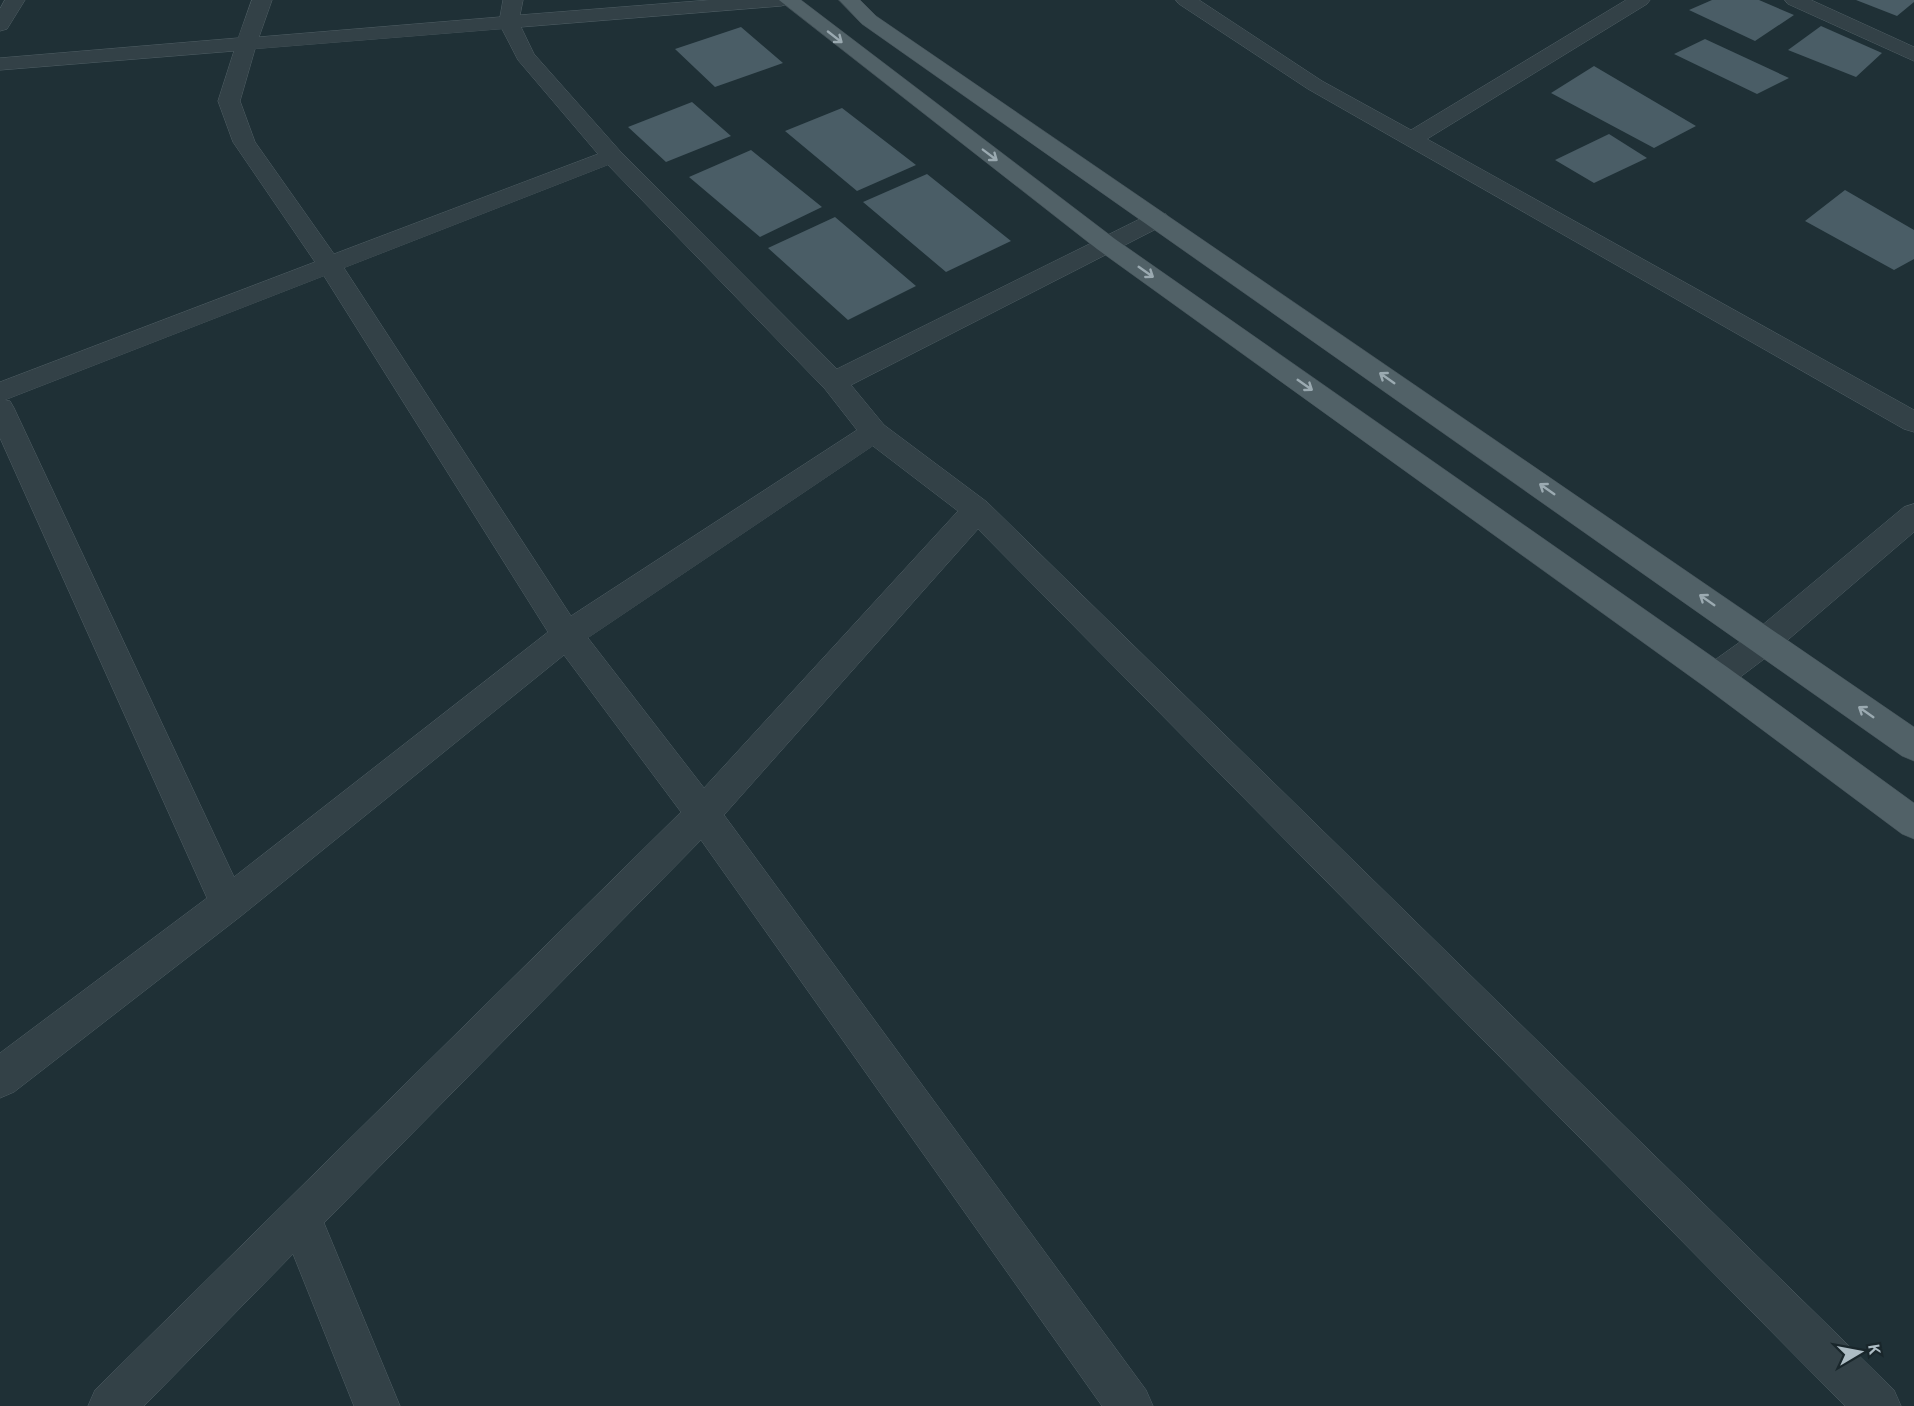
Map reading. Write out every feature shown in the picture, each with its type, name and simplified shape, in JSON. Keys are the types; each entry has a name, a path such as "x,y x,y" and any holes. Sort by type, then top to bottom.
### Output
{"main road":[{"path":"789,0 1106,244 1716,677 1914,823"},
{"path":"849,0 869,20 1914,746"}],"street":[{"path":"0,25 15,0"},
{"path":"262,0 229,101 244,142 330,266 567,635 704,814 1130,1406"},
{"path":"0,64 246,44 511,12 781,0"},
{"path":"1186,0 1315,85 1914,422"},
{"path":"1413,139 1640,0"},
{"path":"1795,0 1914,55"},
{"path":"511,12 525,56 612,156 834,382 874,432 977,510 1878,1406"},
{"path":"0,392 612,156"},
{"path":"834,382 1158,219"},
{"path":"0,408 228,904"},
{"path":"0,1078 228,904 567,635 874,432"},
{"path":"111,1406 704,814 977,510"},
{"path":"1716,677 1765,641 1914,515"},
{"path":"300,1217 377,1406"}],"building":[{"path":"1712,0 1759,0 1794,15 1755,41 1689,10"},
{"path":"1856,0 1914,0 1914,2 1897,16"},
{"path":"1821,26 1882,53 1856,77 1788,50"},
{"path":"741,27 783,63 715,87 675,49"},
{"path":"1705,39 1789,78 1757,94 1674,54"},
{"path":"1594,66 1696,126 1654,148 1551,93"},
{"path":"692,102 731,136 666,162 628,127"},
{"path":"842,108 916,165 857,191 785,131"},
{"path":"1609,134 1647,158 1594,183 1555,160"},
{"path":"751,150 822,207 760,237 689,177"},
{"path":"927,174 1011,241 946,272 863,202"},
{"path":"1845,190 1914,230 1914,259 1894,270 1805,221"},
{"path":"835,217 916,286 848,320 768,248"}]}
